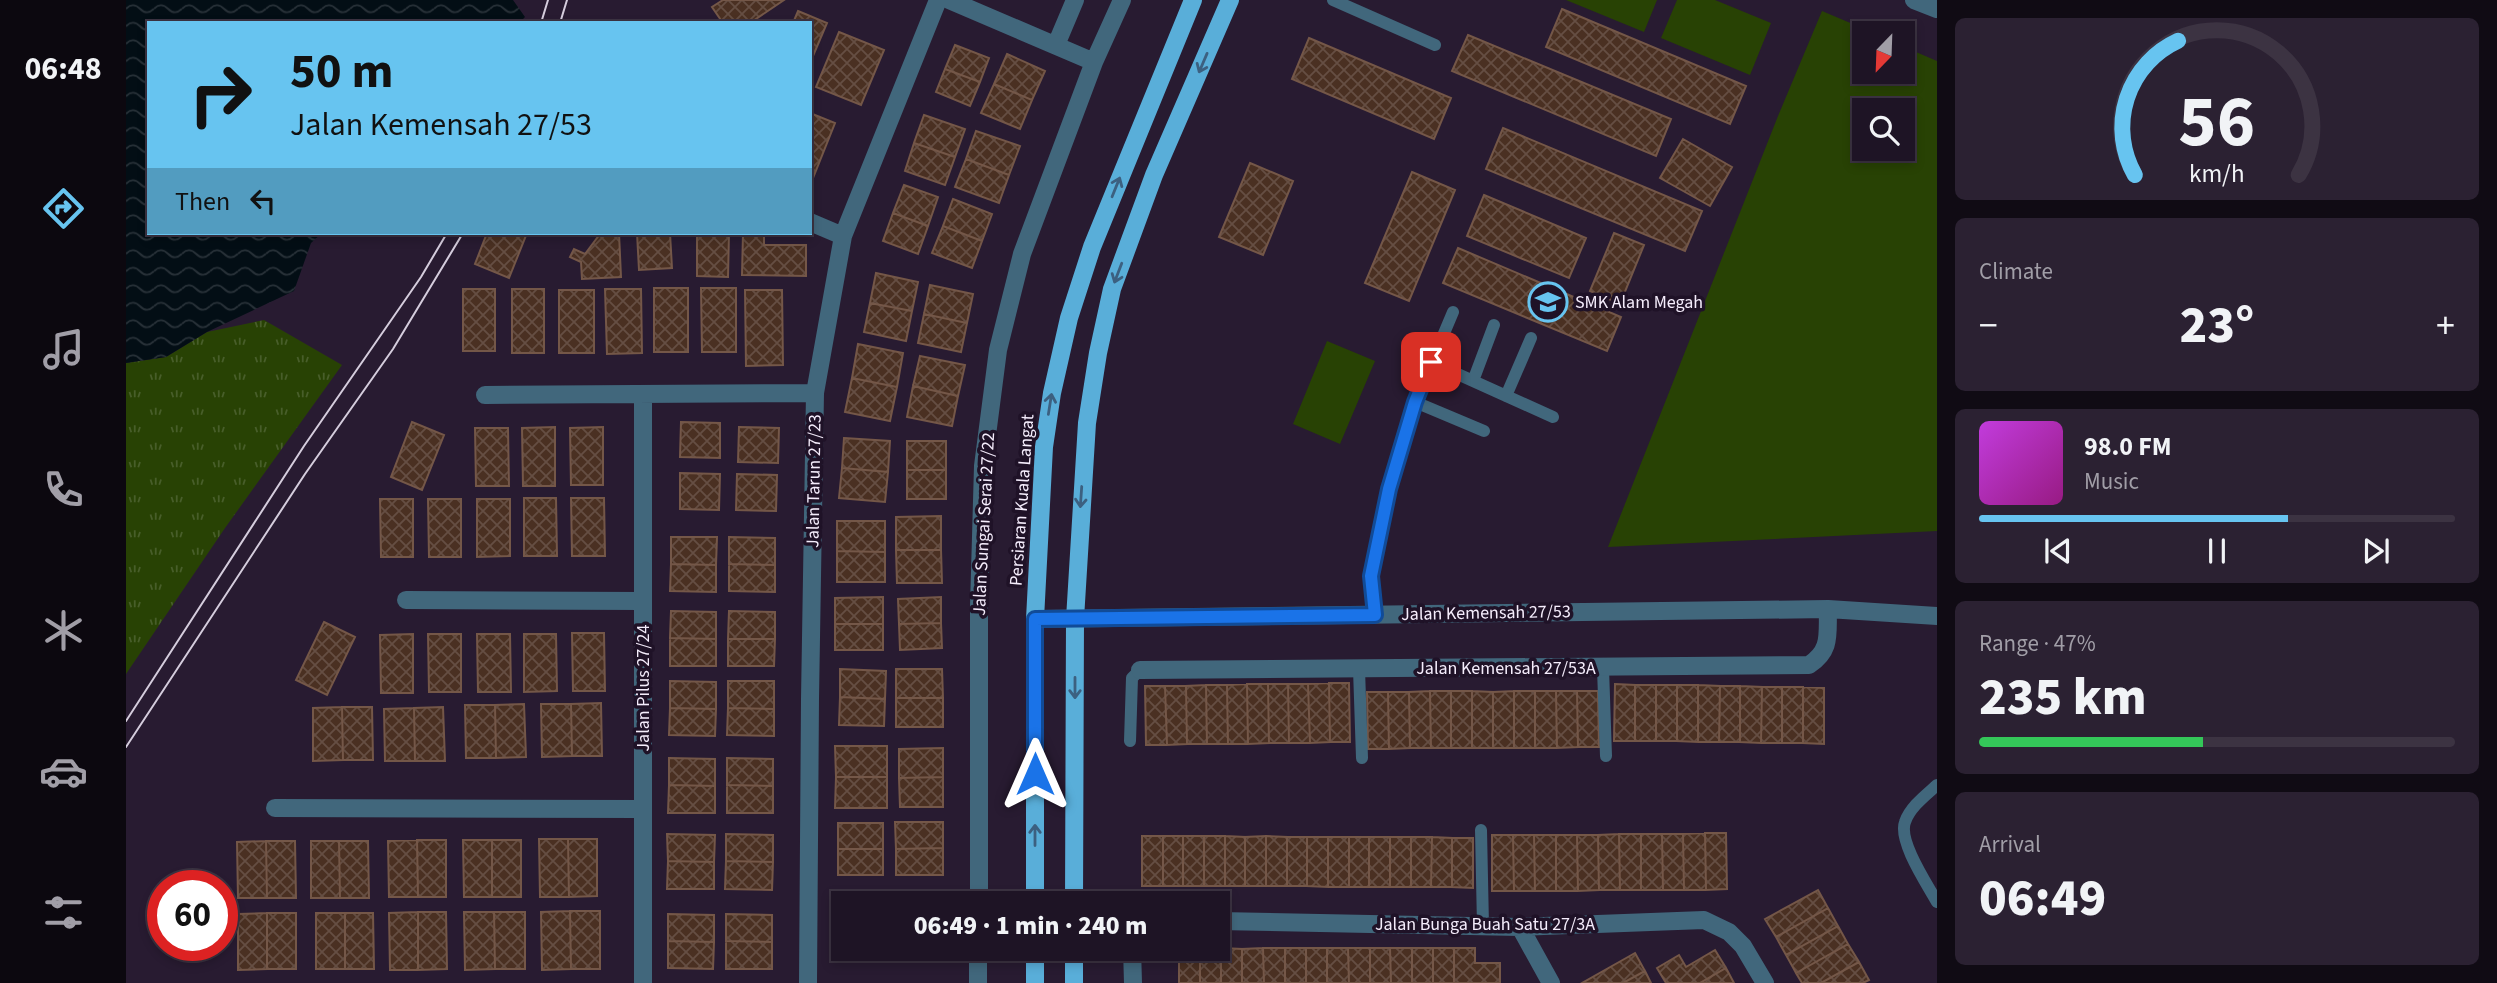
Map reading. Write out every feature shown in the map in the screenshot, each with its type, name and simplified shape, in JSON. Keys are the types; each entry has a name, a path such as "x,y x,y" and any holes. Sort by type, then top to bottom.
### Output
{"main road":[{"name":"Persiaran Kuala Langat","path":"1035,891 1035,619 1044,447 1052,393 1069,318 1092,247 1193,0"},
{"path":"1074,891 1075,619 1087,423 1112,289 1154,175 1230,0"},
{"path":"1033,979 1034,961"},
{"path":"1074,961 1074,983"}],"street":[{"name":"Jalan Tarun 27/23","path":"808,983 815,393 843,236 938,0"},
{"path":"1056,45 1075,0"},
{"name":"Jalan Sungai Serai 27/22","path":"979,891 979,607 983,466 999,350 1022,254 1094,62 1122,0"},
{"path":"1914,0 1937,9"},
{"path":"955,1 1094,62"},
{"path":"812,223 843,236"},
{"path":"485,395 815,393"},
{"name":"Jalan Pilus 27/24","path":"643,394 643,983"},
{"path":"406,600 643,601"},
{"name":"Jalan Kemensah 27/53","path":"1035,619 1828,609 1937,616"},
{"name":"Jalan Kemensah 27/53A","path":"1140,670 1603,668 1809,664 1822,656 1827,642 1828,609"},
{"path":"275,808 643,809"},
{"name":"Jalan Bunga Buah Satu 27/3A","path":"1230,922 1520,927 1704,920 1729,932 1743,946 1765,983"},
{"path":"1520,927 1551,983"},
{"path":"978,961 978,983"},
{"path":"1132,961 1133,983"}],"lane":[{"path":"1333,0 1435,45"},
{"path":"1375,615 1371,576 1389,489 1415,402 1453,312"},
{"path":"1473,381 1494,325"},
{"path":"1506,396 1531,338"},
{"path":"1431,362 1553,417"},
{"path":"1415,402 1484,430"},
{"path":"1603,668 1606,756"},
{"path":"1359,669 1362,758"},
{"path":"1130,741 1132,678 1140,670"},
{"path":"1937,785 1917,804 1905,822 1903,838 1937,902"},
{"path":"1481,830 1483,926"}],"green space":[{"path":"1566,0 1657,0 1644,32"},
{"path":"1677,0 1715,0 1771,23 1750,75 1661,38"},
{"path":"1822,11 1852,24 1852,84 1915,84 1915,52 1937,61 1937,531 1608,547"},
{"path":"264,320 342,365 225,528 126,674 126,363 166,357 207,332"},
{"path":"1327,341 1375,361 1340,444 1293,424"}],"water":[{"path":"126,0 513,0 525,17 521,21 147,21 147,235 320,235 311,243 294,291 207,332 166,357 126,363"}],"building":[{"path":"723,0 784,0 753,21 722,21 712,7"},
{"path":"1562,9 1746,86 1730,124 1546,47"},
{"path":"798,11 827,23 812,58 812,21 794,21"},
{"path":"839,32 884,50 861,105 816,87"},
{"path":"1468,35 1671,119 1656,156 1452,71"},
{"path":"1309,38 1451,98 1434,139 1292,79"},
{"path":"955,45 989,58 980,82 945,69"},
{"path":"1007,54 1045,71 1032,100 994,84"},
{"path":"945,69 980,82 970,106 936,92"},
{"path":"994,84 1032,100 1020,129 981,113"},
{"path":"812,114 835,123 812,178"},
{"path":"924,115 965,129 955,157 914,143"},
{"path":"1503,128 1702,211 1685,251 1486,169"},
{"path":"976,131 1020,146 1009,175 966,159"},
{"path":"1683,139 1732,167 1710,206 1660,178"},
{"path":"914,143 955,157 945,185 905,171"},
{"path":"966,159 1009,175 999,203 955,187"},
{"path":"1250,163 1293,181 1263,255 1219,237"},
{"path":"1412,172 1455,190 1409,301 1365,283"},
{"path":"904,185 938,197 928,226 893,213"},
{"path":"1484,195 1586,238 1569,278 1467,236"},
{"path":"953,199 992,214 982,241 943,226"},
{"path":"893,213 928,226 918,254 883,241"},
{"path":"943,226 982,241 972,268 932,253"},
{"path":"1614,233 1644,245 1620,304 1590,291"},
{"path":"486,235 526,235 509,278 475,264"},
{"path":"599,235 619,235 621,277 582,279 581,262 570,257 574,249 585,254"},
{"path":"637,235 670,235 672,268 639,270"},
{"path":"697,235 729,235 728,277 697,276"},
{"path":"743,235 764,235 764,245 806,245 806,276 742,275"},
{"path":"1458,248 1621,317 1607,351 1443,283"},
{"path":"876,273 918,282 912,311 870,303"},
{"path":"930,285 973,294 967,323 924,314"},
{"path":"654,288 688,288 688,352 654,352"},
{"path":"701,288 736,288 736,352 702,352"},
{"path":"463,289 495,289 495,351 463,351"},
{"path":"512,289 544,289 544,353 512,353"},
{"path":"605,289 641,289 642,353 607,354"},
{"path":"559,290 594,290 594,353 559,353"},
{"path":"745,290 782,290 783,365 746,366"},
{"path":"870,303 912,311 906,341 864,332"},
{"path":"924,314 967,323 961,352 918,343"},
{"path":"858,344 903,353 897,387 852,378"},
{"path":"920,356 965,365 958,396 913,386"},
{"path":"852,378 897,387 890,421 845,412"},
{"path":"913,386 958,396 952,426 907,417"},
{"path":"412,422 444,435 422,490 391,477"},
{"path":"681,422 720,423 720,458 680,457"},
{"path":"555,427 555,486 523,486 522,428"},
{"path":"603,427 603,485 571,485 570,428"},
{"path":"739,427 779,428 778,463 738,462"},
{"path":"475,428 508,428 509,486 476,486"},
{"path":"844,438 890,441 888,472 842,468"},
{"path":"907,441 946,441 946,470 907,470"},
{"path":"842,468 888,472 885,502 839,498"},
{"path":"907,470 946,470 946,499 907,499"},
{"path":"680,473 720,474 719,510 680,509"},
{"path":"737,474 777,475 776,511 736,510"},
{"path":"524,498 556,498 557,556 524,556"},
{"path":"571,498 604,498 605,556 572,556"},
{"path":"380,499 413,499 413,557 381,557"},
{"path":"428,499 461,499 461,557 429,557"},
{"path":"477,499 510,499 510,556 477,557"},
{"path":"941,516 941,550 896,550 896,517"},
{"path":"837,521 885,521 885,552 837,551"},
{"path":"671,537 717,537 716,565 671,564"},
{"path":"729,537 775,538 775,565 729,564"},
{"path":"896,550 941,550 942,583 897,583"},
{"path":"837,551 885,552 885,582 837,582"},
{"path":"671,564 716,565 716,592 670,591"},
{"path":"729,564 775,565 775,592 729,591"},
{"path":"883,597 883,624 835,624 835,598"},
{"path":"941,597 941,623 899,624 898,599"},
{"path":"671,611 716,612 716,639 670,638"},
{"path":"729,611 775,612 775,639 728,639"},
{"path":"324,622 355,637 327,695 296,680"},
{"path":"941,623 942,648 900,650 899,624"},
{"path":"835,624 883,624 883,650 835,650"},
{"path":"572,633 604,633 605,691 573,691"},
{"path":"413,634 413,693 381,693 380,635"},
{"path":"428,634 461,634 461,692 429,692"},
{"path":"477,634 510,634 511,692 478,692"},
{"path":"524,634 556,634 557,691 524,692"},
{"path":"670,638 716,639 716,666 670,666"},
{"path":"728,639 775,639 774,666 728,666"},
{"path":"840,669 886,671 885,699 840,697"},
{"path":"896,669 942,669 943,698 896,698"},
{"path":"670,681 716,682 716,709 670,708"},
{"path":"728,681 774,681 774,709 728,708"},
{"path":"1329,683 1349,683 1350,742 1330,742"},
{"path":"1329,683 1330,742 1310,743 1308,684"},
{"path":"1247,684 1268,684 1269,743 1248,744"},
{"path":"1247,684 1248,744 1228,744 1227,685"},
{"path":"1268,684 1288,684 1289,743 1269,743"},
{"path":"1288,684 1308,684 1310,743 1289,743"},
{"path":"1615,684 1635,685 1635,741 1614,741"},
{"path":"1206,685 1227,685 1228,744 1207,744"},
{"path":"1206,685 1207,744 1187,744 1186,686"},
{"path":"1635,685 1656,685 1656,741 1635,741"},
{"path":"1656,685 1677,685 1677,741 1656,741"},
{"path":"1677,685 1698,685 1698,742 1677,741"},
{"path":"1698,685 1720,686 1719,742 1698,742"},
{"path":"1145,686 1165,686 1167,745 1146,745"},
{"path":"1165,686 1186,686 1187,744 1167,745"},
{"path":"1720,686 1740,686 1740,742 1719,742"},
{"path":"1740,686 1762,687 1761,743 1740,742"},
{"path":"1762,687 1782,687 1782,743 1761,743"},
{"path":"1782,687 1803,687 1803,743 1782,743"},
{"path":"1803,687 1824,688 1824,744 1803,743"},
{"path":"1430,691 1451,691 1451,748 1431,748"},
{"path":"1430,691 1431,748 1410,748 1409,692"},
{"path":"1451,691 1472,691 1472,748 1451,748"},
{"path":"1472,691 1493,692 1493,748 1472,748"},
{"path":"1514,691 1535,691 1535,748 1514,748"},
{"path":"1514,691 1514,748 1493,748 1493,692"},
{"path":"1535,691 1556,691 1557,748 1535,748"},
{"path":"1556,691 1577,691 1578,747 1557,748"},
{"path":"1577,691 1598,691 1599,747 1578,747"},
{"path":"1367,692 1388,692 1389,749 1368,749"},
{"path":"1388,692 1409,692 1410,748 1389,749"},
{"path":"840,697 885,699 884,726 839,725"},
{"path":"896,698 943,698 943,727 896,727"},
{"path":"601,703 602,756 572,756 571,704"},
{"path":"524,704 526,757 496,758 495,705"},
{"path":"541,704 571,704 572,756 542,757"},
{"path":"465,705 495,705 496,758 466,758"},
{"path":"342,707 372,707 373,760 343,760"},
{"path":"342,707 343,760 313,761 313,708"},
{"path":"443,707 445,761 415,761 414,708"},
{"path":"414,708 415,761 385,761 384,709"},
{"path":"670,708 716,709 715,736 669,735"},
{"path":"728,708 774,709 774,736 727,735"},
{"path":"835,746 887,746 887,777 836,777"},
{"path":"943,748 943,777 899,778 899,749"},
{"path":"669,758 715,759 715,786 669,785"},
{"path":"727,758 773,759 773,786 727,785"},
{"path":"836,777 887,777 887,808 835,808"},
{"path":"943,777 943,807 900,807 899,778"},
{"path":"669,785 715,786 715,813 668,813"},
{"path":"727,785 773,786 773,813 727,813"},
{"path":"895,822 943,822 943,848 896,849"},
{"path":"838,823 883,823 883,849 838,849"},
{"path":"1705,833 1726,833 1727,889 1706,890"},
{"path":"1705,833 1706,890 1684,890 1683,834"},
{"path":"667,834 715,835 714,862 668,861"},
{"path":"726,834 773,835 773,862 726,861"},
{"path":"1619,834 1620,890 1599,890 1598,835"},
{"path":"1619,834 1641,834 1641,890 1620,890"},
{"path":"1641,834 1662,834 1663,890 1641,890"},
{"path":"1662,834 1683,834 1684,890 1663,890"},
{"path":"1492,835 1513,835 1514,891 1492,891"},
{"path":"1513,835 1534,835 1535,891 1514,891"},
{"path":"1534,835 1556,835 1556,891 1535,891"},
{"path":"1556,835 1577,835 1578,891 1556,891"},
{"path":"1577,835 1598,835 1599,890 1578,891"},
{"path":"1142,836 1163,836 1163,886 1142,886"},
{"path":"1163,836 1183,836 1183,886 1163,886"},
{"path":"1183,836 1204,836 1204,886 1183,886"},
{"path":"1204,836 1225,836 1225,886 1204,886"},
{"path":"1225,836 1245,837 1245,886 1225,886"},
{"path":"1266,836 1266,886 1245,886 1245,837"},
{"path":"1266,836 1287,837 1287,886 1266,886"},
{"path":"1287,837 1307,837 1307,886 1287,886"},
{"path":"1307,837 1328,837 1328,887 1307,886"},
{"path":"1328,837 1349,837 1349,887 1328,887"},
{"path":"1349,837 1369,837 1369,887 1349,887"},
{"path":"1369,837 1390,837 1390,887 1369,887"},
{"path":"1390,837 1411,837 1411,887 1390,887"},
{"path":"1411,837 1432,837 1431,887 1411,887"},
{"path":"1432,837 1452,838 1452,887 1431,887"},
{"path":"1452,838 1473,838 1473,888 1452,887"},
{"path":"539,839 568,839 569,897 540,897"},
{"path":"568,839 597,839 597,896 569,897"},
{"path":"417,840 418,897 389,897 388,841"},
{"path":"417,840 446,840 446,897 418,897"},
{"path":"463,840 492,840 492,897 464,897"},
{"path":"492,840 521,840 521,897 492,897"},
{"path":"266,841 267,898 238,898 237,842"},
{"path":"266,841 295,841 296,898 267,898"},
{"path":"311,841 339,841 340,898 311,898"},
{"path":"339,841 368,841 369,898 340,898"},
{"path":"943,848 943,875 896,875 896,849"},
{"path":"838,849 883,849 883,875 838,875"},
{"path":"668,861 714,862 714,889 667,889"},
{"path":"726,861 773,862 772,890 725,889"},
{"path":"1818,890 1828,908 1776,937 1765,919"},
{"path":"1828,908 1838,926 1786,955 1776,937"},
{"path":"570,911 571,969 542,970 541,912"},
{"path":"570,911 600,911 600,969 571,969"},
{"path":"418,912 418,970 390,970 389,913"},
{"path":"418,912 446,912 447,969 418,970"},
{"path":"464,912 494,912 495,969 465,970"},
{"path":"494,912 525,912 525,969 495,969"},
{"path":"267,913 267,969 238,970 238,914"},
{"path":"267,913 296,913 296,969 267,969"},
{"path":"316,913 345,913 345,969 316,969"},
{"path":"345,913 373,913 374,969 345,969"},
{"path":"668,914 714,915 714,942 668,941"},
{"path":"726,914 772,915 772,942 726,941"},
{"path":"1838,926 1848,944 1796,973 1786,955"},
{"path":"668,941 714,942 713,969 668,968"},
{"path":"726,941 772,942 772,969 726,969"},
{"path":"1848,944 1859,962 1821,983 1802,983 1796,973"},
{"path":"1230,948 1242,949 1242,983 1221,983 1221,961 1230,961"},
{"path":"1263,948 1285,948 1285,983 1264,983"},
{"path":"1263,948 1264,983 1242,983 1242,949"},
{"path":"1285,948 1306,948 1306,983 1285,983"},
{"path":"1306,948 1327,948 1327,983 1306,983"},
{"path":"1327,948 1348,948 1349,983 1327,983"},
{"path":"1348,948 1370,948 1370,983 1349,983"},
{"path":"1370,948 1390,948 1391,983 1370,983"},
{"path":"1390,948 1412,948 1412,983 1391,983"},
{"path":"1412,948 1433,948 1433,983 1412,983"},
{"path":"1433,948 1454,948 1454,983 1433,983"},
{"path":"1454,948 1475,948 1475,963 1500,963 1500,983 1454,983"},
{"path":"1715,950 1726,968 1700,983 1666,983 1657,968 1679,955 1686,967"},
{"path":"1635,953 1645,971 1623,983 1582,983"},
{"path":"1179,961 1200,961 1200,983 1179,983"},
{"path":"1200,961 1221,961 1221,983 1200,983"},
{"path":"1859,962 1869,980 1863,983 1821,983"},
{"path":"1726,968 1734,983 1700,983"},
{"path":"1645,971 1651,983 1623,983"}],"tram line":[{"path":"542,21 548,0"},
{"path":"561,21 567,0"},
{"path":"126,721 304,446 421,277 446,235"},
{"path":"126,747 305,474 393,349 462,235"}],"place":[{"name":"SMK Alam Megah","path":"1548,302"}],"route":[{"path":"1035,774 1035,619 1375,615 1371,576 1389,489 1415,402 1431,362"}]}
